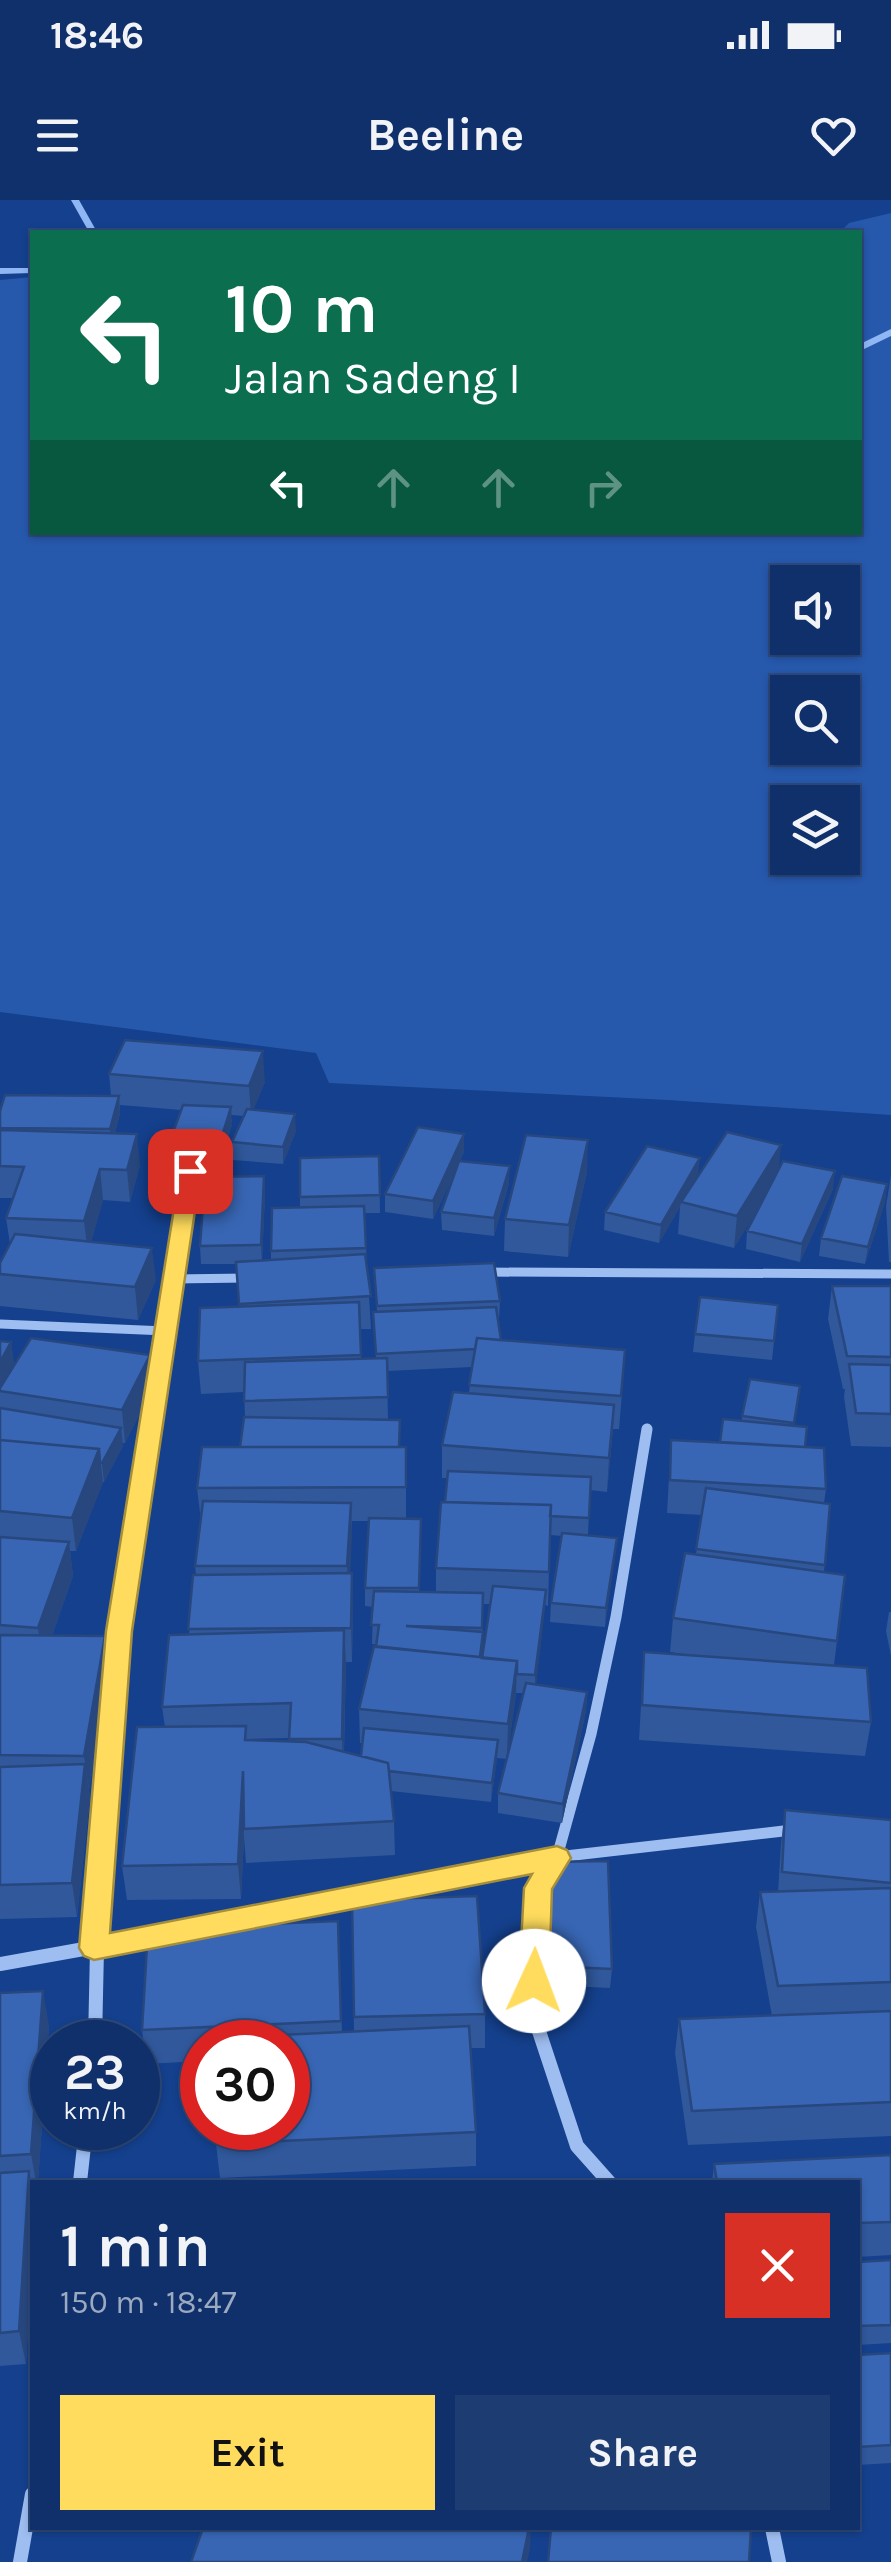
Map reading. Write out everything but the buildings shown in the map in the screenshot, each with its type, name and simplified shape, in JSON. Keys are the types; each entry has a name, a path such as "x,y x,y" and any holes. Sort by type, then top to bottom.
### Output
{"street":[{"path":"95,2020 94,1948 119,1631 190,1171"},
{"path":"470,1273 891,1274"},
{"path":"173,1279 252,1278"},
{"path":"0,1324 166,1331"},
{"path":"607,2180 577,2146 533,2013 538,1888 557,1858 602,1684 647,1429"},
{"path":"0,1964 557,1858 808,1828"},
{"path":"80,2180 84,2150"},
{"path":"20,2562 30,2505"},
{"path":"772,2530 780,2562"}],"shaded area":[{"path":"891,213 891,1115 329,1083 316,1053 0,1012 0,280 30,277 30,535 862,535 862,230 842,230 849,223"}],"waterway":[{"path":"75,200 92,230"},
{"path":"0,271 30,271"},
{"path":"862,347 891,332"}],"route":[{"path":"190,1171 119,1631 94,1948 557,1858 538,1888 534,1981"}]}
